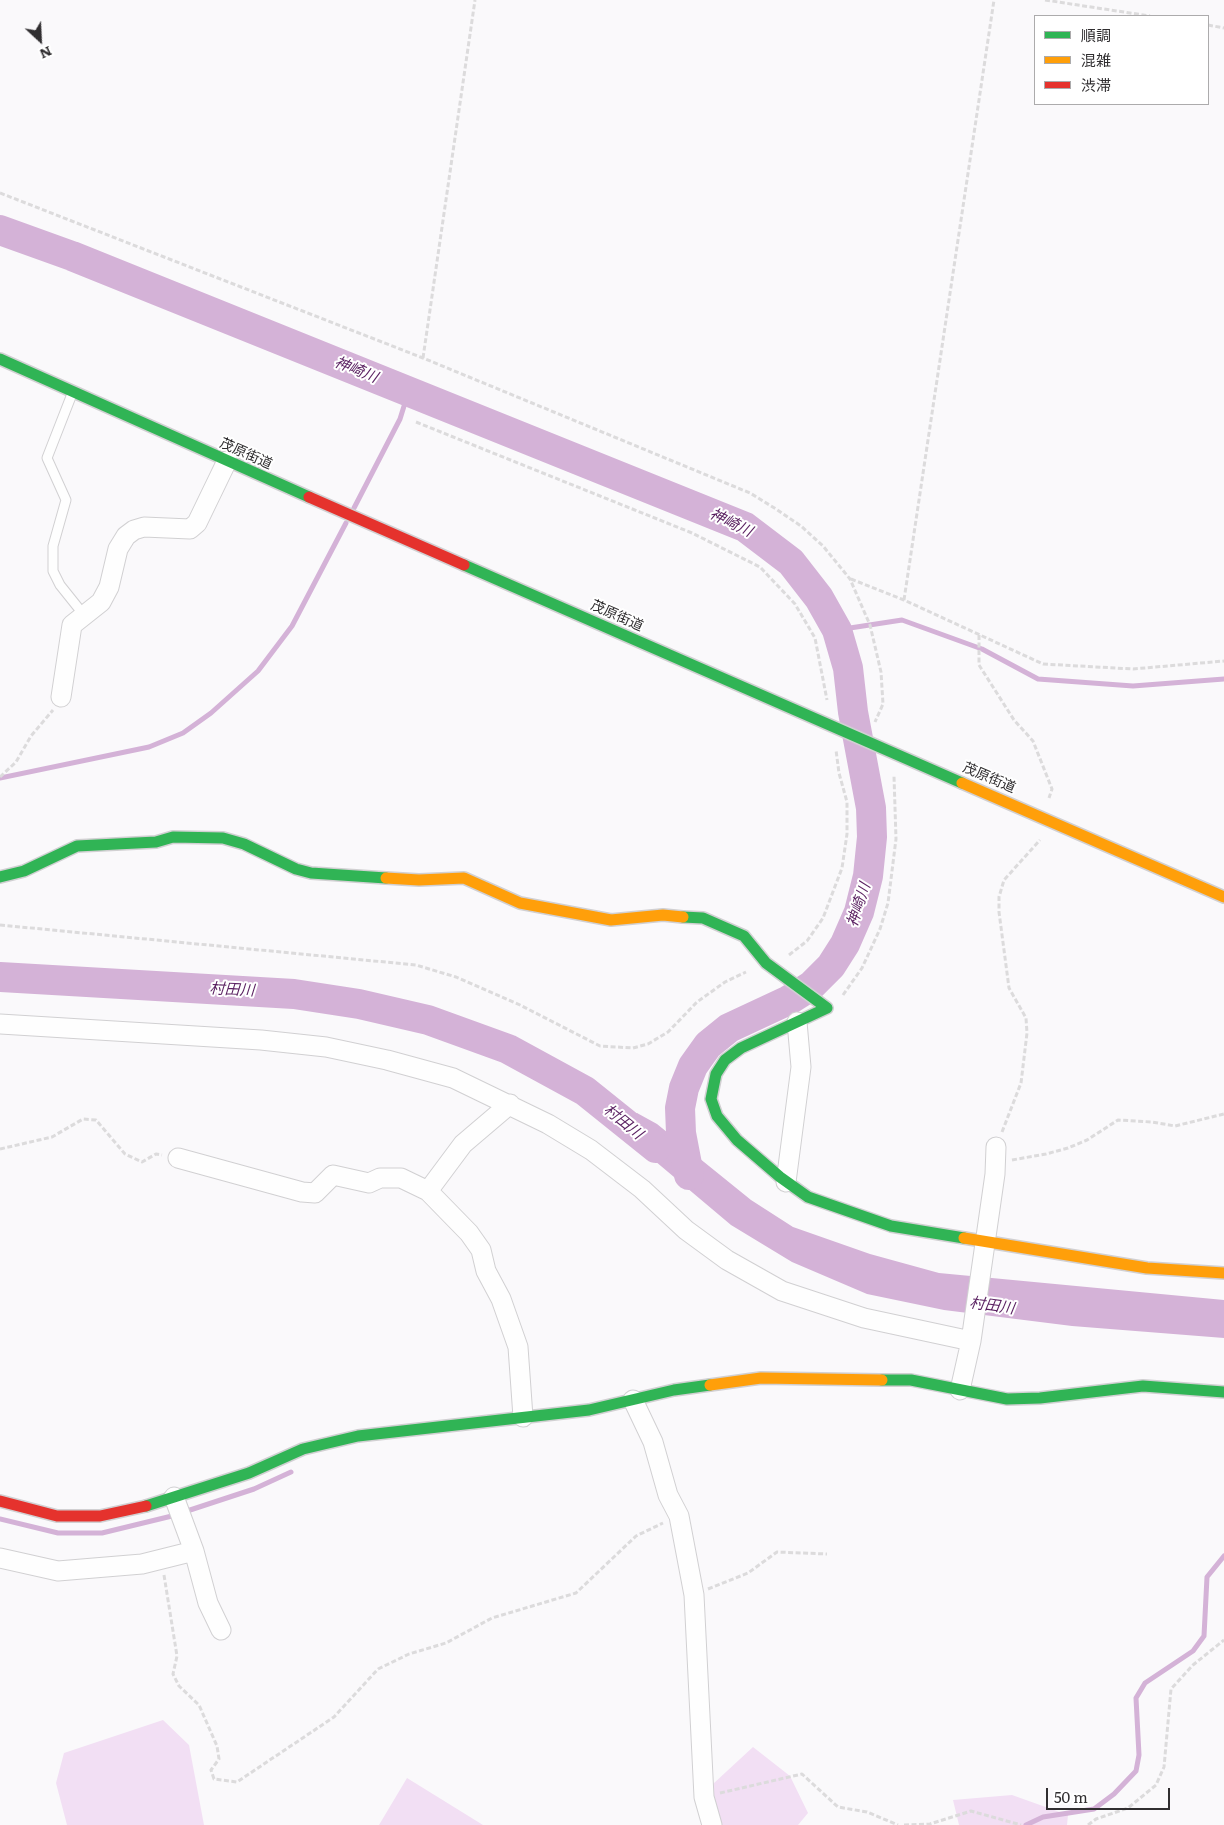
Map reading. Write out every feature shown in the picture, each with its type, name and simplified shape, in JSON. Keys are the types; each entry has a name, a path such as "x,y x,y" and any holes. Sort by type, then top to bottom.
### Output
{"street":[{"name":"茂原街道","path":"0,359 226,462 1224,897"},
{"path":"61,697 72,625 101,602 109,587 118,549 126,536 144,527 190,529 197,523 226,462"},
{"path":"0,877 24,870 77,846 156,842 173,837 223,838 244,844 296,869 311,873 419,880 464,878 520,903 611,920 664,915 703,918 744,936 766,963 827,1008 741,1048 726,1060 716,1074 711,1099 713,1109 726,1129 757,1158 808,1197 892,1226 1147,1268 1224,1273"},
{"path":"786,1182 801,1068 797,1022"},
{"path":"0,1024 261,1040 326,1047 387,1060 453,1078 510,1104 592,1150 642,1189 693,1235 728,1260 782,1291 864,1318 971,1340"},
{"path":"428,1192 463,1144 510,1104"},
{"path":"960,1390 971,1340 986,1241 996,1147"},
{"path":"178,1158 302,1192 315,1193 333,1175 369,1182 380,1178 401,1178 428,1192 469,1233 481,1250 486,1271 500,1299 518,1347 523,1417"},
{"path":"0,1501 57,1516 100,1516 174,1498 249,1473 302,1449 358,1436 588,1410 674,1390 761,1378 911,1380 1008,1399 1040,1398 1112,1388 1143,1386 1224,1392"},
{"path":"633,1400 653,1442 668,1495 679,1516 694,1594 704,1797 712,1825"},
{"path":"174,1498 194,1551 208,1603 221,1630"},
{"path":"0,1558 58,1571 142,1564 194,1551"}],"lane":[{"path":"73,391 47,458 66,500 53,546 53,571 60,585 84,615"}],"path":[{"path":"423,358 475,0"},
{"path":"904,600 994,0"},
{"path":"1045,0 1143,15"},
{"path":"1209,25 1224,28"},
{"path":"0,193 423,358 750,494 801,526 823,546 850,579 870,625 881,672 883,704 874,726 876,745"},
{"path":"0,925 416,965 456,977 520,1004 600,1046 633,1048 648,1044 668,1032 697,1002 725,982 766,963 789,956 807,940 823,918 842,868 847,834 847,802 839,773 833,726 814,638 795,604 760,567 692,533 416,422"},
{"path":"850,579 904,600 1043,664 1133,670 1224,661"},
{"path":"979,635 979,665 1014,720 1033,741 1052,789 1044,818"},
{"path":"0,777 16,762 31,736 50,714 61,697"},
{"path":"827,1008 837,1002 852,985 862,968 880,928 888,903 896,839 893,752"},
{"path":"996,1147 1020,1083 1027,1032 1026,1018 1009,988 999,912 999,897 1004,880 1055,822"},
{"path":"995,1168 1010,1160 1046,1154 1074,1145 1086,1140 1118,1120 1152,1122 1175,1126 1224,1114"},
{"path":"0,1149 52,1137 83,1119 96,1120 125,1154 142,1162 156,1154 178,1158"},
{"path":"162,1559 177,1656 172,1674 179,1686 199,1705 217,1746 219,1759 211,1770 214,1779 237,1782 334,1717 378,1669 409,1654 446,1643 492,1618 576,1594 636,1536 679,1516"},
{"path":"694,1594 748,1573 777,1552 827,1554"},
{"path":"1088,1825 1096,1819 1128,1808 1156,1785 1164,1767 1171,1689 1193,1665 1224,1640"},
{"path":"704,1797 802,1774 838,1808 867,1812 898,1825"},
{"path":"904,1825 930,1824 971,1810 1021,1825"}],"shaded area":[{"path":"163,1720 189,1745 204,1825 67,1825 56,1783 64,1753"},
{"path":"753,1747 790,1776 808,1813 798,1825 707,1825 700,1796"},
{"path":"407,1778 483,1825 379,1825"},
{"path":"1012,1795 1068,1815 1067,1825 959,1825 953,1800"}],"water":[{"path":"637,1113 657,1124 751,1200 793,1227 870,1254 939,1273 1224,1300 1224,1338 1072,1326 944,1310 867,1294 792,1262 731,1225 617,1129"}],"waterway":[{"name":"神崎川","path":"0,230 72,256 745,527 791,562 819,598 837,630 848,668 853,712 871,808 872,837 868,876 859,912 845,944 831,966 811,986 789,1000 729,1028 708,1045 693,1066 684,1088 680,1108 681,1133 689,1175"},
{"path":"354,508 400,419 409,390"},
{"path":"0,778 149,747 183,733 211,713 258,671 292,626 346,523"},
{"path":"837,630 902,620 982,649 1038,679 1133,686 1224,679"},
{"name":"村田川","path":"0,977 294,994 359,1004 428,1020 508,1049 585,1091 656,1148"},
{"path":"184,1512 254,1489 291,1472"},
{"path":"0,1519 58,1533 102,1533 176,1515"},
{"path":"1026,1825 1043,1817 1094,1809 1114,1794 1136,1771 1139,1755 1136,1698 1145,1683 1193,1651 1204,1636 1207,1577 1224,1556"}],"traffic: fast":[{"path":"0,359 309,497"},
{"path":"464,565 962,783"},
{"path":"0,877 24,871 77,846 156,842 173,837 223,838 244,844 296,869 311,873 386,878"},
{"path":"683,917 703,918 744,936 766,963 827,1008 741,1048 725,1060 716,1074 711,1099 717,1116 737,1140 780,1177 808,1197 891,1226 964,1238"},
{"path":"882,1380 911,1380 1007,1399 1040,1398 1143,1386 1224,1392"},
{"path":"146,1506 249,1473 303,1449 358,1436 589,1410 674,1390 710,1385"}],"traffic: slow":[{"path":"962,783 1224,897"},
{"path":"386,878 419,880 464,878 520,903 611,920 663,915 683,917"},
{"path":"964,1238 1147,1268 1224,1273"},
{"path":"710,1385 761,1378 882,1380"}],"traffic: jam":[{"path":"309,497 464,565"},
{"path":"0,1501 57,1516 100,1516 146,1506"}]}
